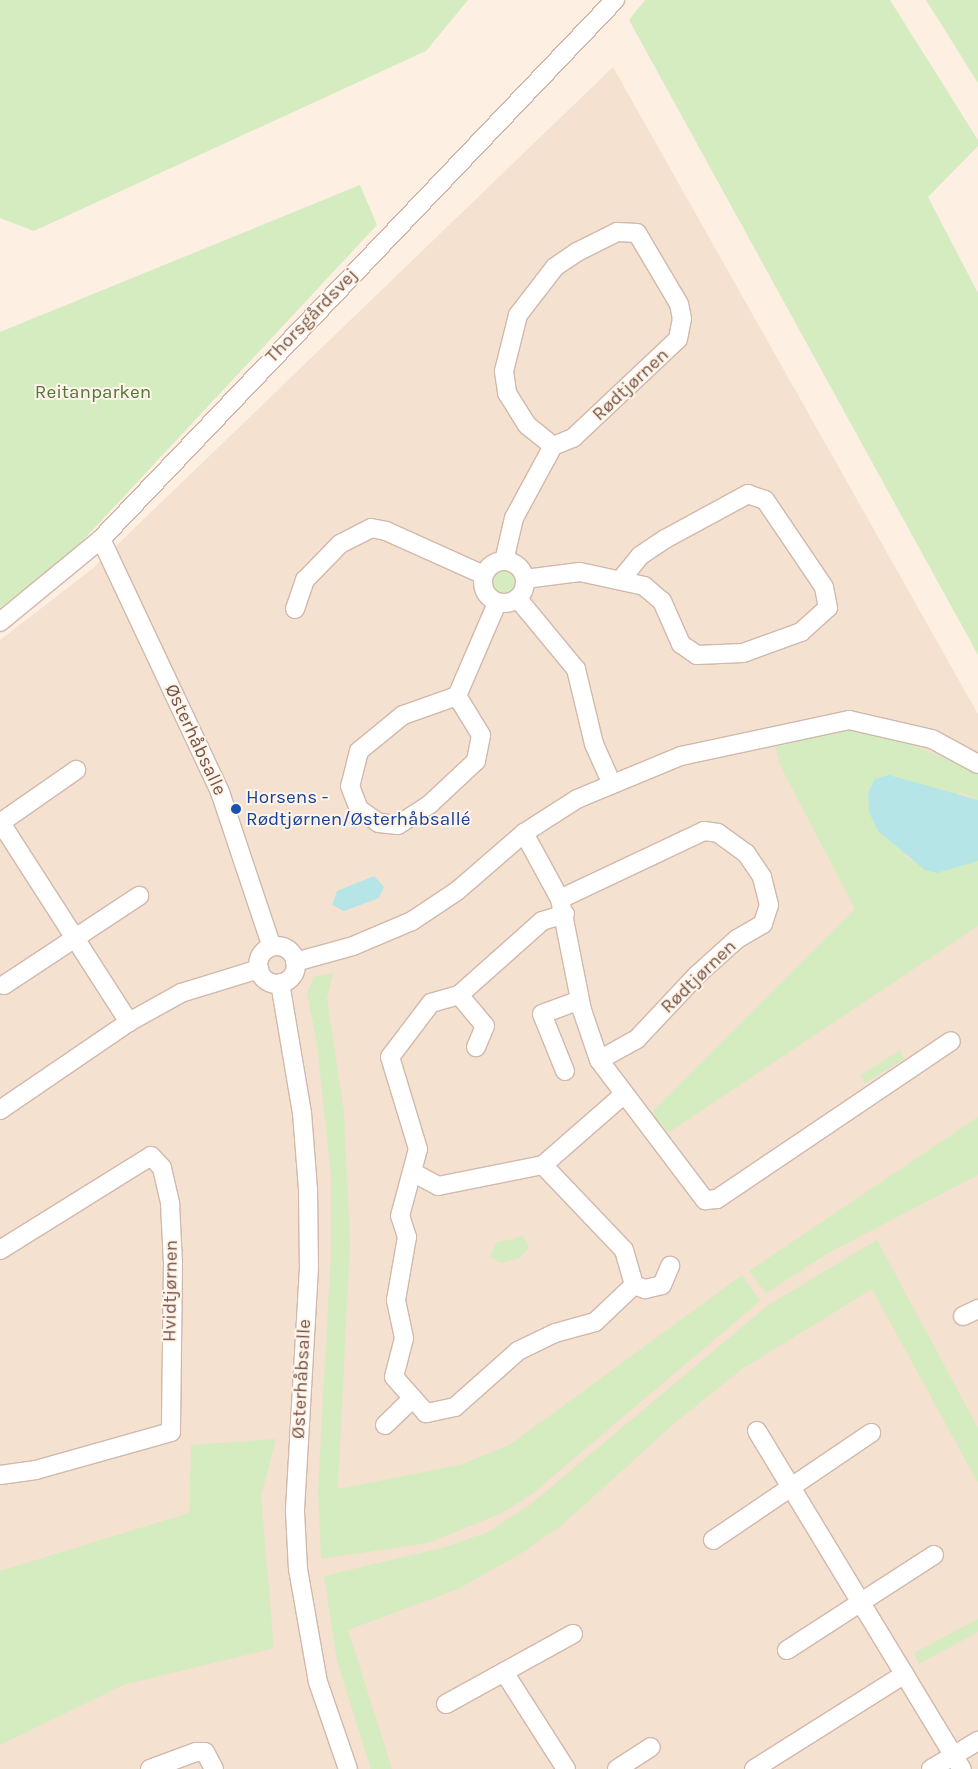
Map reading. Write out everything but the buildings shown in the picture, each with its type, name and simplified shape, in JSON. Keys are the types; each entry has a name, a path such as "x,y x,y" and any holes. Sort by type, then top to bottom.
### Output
{"street":[{"name":"Thorsgårdsvej","path":"0,622 101,539 615,0"},
{"name":"Rødtjørnen","path":"617,232 637,234 679,304 678,340 573,438 553,446 527,425 507,393 504,371 518,315 555,267 577,252 617,232"},
{"path":"504,561 514,518 553,446"},
{"path":"525,579 580,572 622,578 644,586 662,601 681,644 697,655 743,653 800,632 828,608 824,587 765,500 748,494 665,539 640,556 622,578"},
{"path":"295,609 305,580 340,544 371,528 386,531 484,576"},
{"name":"Østerhåbsalle","path":"101,539 220,792 272,947"},
{"path":"497,603 484,589 484,576 492,565 504,561 516,564 525,579"},
{"path":"518,599 525,579"},
{"path":"497,603 518,599"},
{"path":"518,599 576,670 594,744 611,782"},
{"path":"457,696 481,735 476,761 465,775 398,824 379,823 359,809 350,786 359,751 402,715 457,696 497,603"},
{"path":"296,962 353,946 412,921 457,891 524,833 611,782 681,756 769,733 849,720 932,738 978,764"},
{"path":"76,770 0,823 129,1022"},
{"name":"Rødtjørnen","path":"600,1060 637,1039 697,975 762,924 769,904 762,877 746,852 718,833 704,831 562,907 542,921 459,995 431,1003 390,1057 418,1149 400,1216 407,1237 396,1300 404,1338 394,1372 397,1383 430,1414 455,1407 518,1351 555,1333 590,1324 634,1285"},
{"path":"524,833 562,907 580,1000 600,1060 622,1096 702,1197 712,1201 951,1041"},
{"path":"4,985 139,896"},
{"path":"272,947 288,950 296,962 293,975 280,984 269,982 259,969 260,959 272,947"},
{"path":"0,1110 129,1022 181,993 259,969"},
{"name":"Østerhåbsalle","path":"280,984 302,1113 308,1190 309,1267 295,1512 298,1570 318,1682 348,1769"},
{"path":"459,995 485,1026 476,1047"},
{"path":"565,1071 542,1014 580,1000"},
{"path":"412,1172 438,1186 543,1164 622,1096"},
{"name":"Hvidtjørnen","path":"0,1250 151,1156 162,1168 170,1204 173,1263 171,1432 36,1470 0,1475"},
{"path":"543,1164 624,1250 634,1285 645,1289 662,1285 670,1266"},
{"path":"385,1425 412,1399"},
{"path":"757,1431 958,1762"},
{"path":"713,1540 871,1433"},
{"path":"787,1650 934,1555"},
{"path":"446,1704 573,1634"},
{"path":"504,1672 566,1769"},
{"path":"754,1769 905,1674"},
{"path":"931,1769 958,1762 978,1741"},
{"path":"617,1769 651,1747"},
{"path":"150,1769 196,1752 205,1752 214,1769"}],"shaded area":[{"path":"613,67 978,714 978,1769 0,1769 0,640 92,569"}],"green space":[{"path":"0,0 468,0 426,51 34,231 0,218"},
{"path":"645,0 890,0 978,140 978,146 928,197 978,293 978,655 629,20"},
{"path":"926,0 978,0 978,83"},
{"name":"Reitanparken","path":"360,185 377,225 74,550 0,608 0,332"},
{"path":"504,567 516,571 520,583 516,595 504,599 492,595 488,583 492,571"},
{"path":"830,728 860,728 894,737 978,772 978,800 960,792 904,856 937,873 978,861 978,926 668,1133 651,1113 855,909 780,765 774,741"},
{"path":"333,973 327,998 344,1112 350,1242 338,1489 463,1464 511,1444 742,1275 760,1301 533,1493 502,1513 428,1543 321,1559 318,1490 331,1252 331,1177 317,1044 307,993 314,977"},
{"path":"900,1050 904,1059 865,1083 861,1075"},
{"path":"978,1117 978,1175 830,1252 766,1293 749,1271"},
{"path":"523,1236 529,1247 520,1258 501,1263 490,1257 496,1243"},
{"path":"877,1240 978,1428 978,1483 872,1289 742,1369 677,1421 562,1525 520,1554 458,1589 348,1630 392,1769 371,1769 337,1661 324,1576 446,1547 488,1532 531,1504 767,1306"},
{"path":"276,1439 261,1496 274,1648 123,1685 0,1745 0,1571 189,1513 191,1445"},
{"path":"978,1619 978,1632 919,1664 914,1653"}],"water":[{"path":"889,775 978,800 978,861 937,873 925,870 878,831 869,812 868,793 875,779"},
{"path":"374,876 384,887 379,898 344,911 332,905 337,891"}],"place":[{"name":"Horsens - Rødtjørnen/Østerhåbsallé","path":"236,809"}]}
